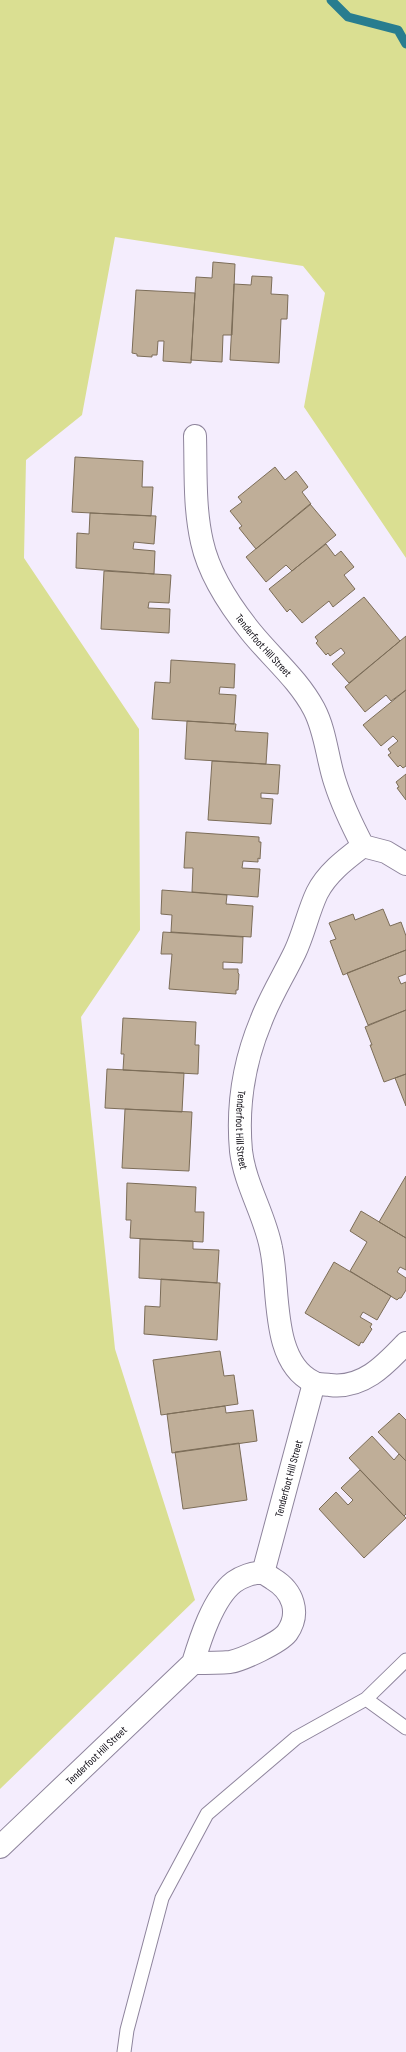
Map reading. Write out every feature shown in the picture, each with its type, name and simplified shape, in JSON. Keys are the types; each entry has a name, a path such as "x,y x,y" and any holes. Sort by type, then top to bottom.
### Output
{"street":[{"name":"Tenderfoot Hill Street","path":"195,436 197,504 202,542 213,572 229,601 251,632 301,687 315,710 324,735 334,781 345,809 363,846 336,868 318,892 298,946 261,1020 248,1057 242,1094 240,1122 241,1153 247,1176 271,1246 279,1327 288,1355 299,1373 314,1383 339,1386 362,1381 382,1368 406,1343"},
{"path":"363,846 386,852 406,864"},
{"name":"Tenderfoot Hill Street","path":"0,1847 193,1663 202,1634 222,1596 233,1583 245,1576 263,1573 314,1383"},
{"path":"193,1663 231,1662 273,1645 287,1633 293,1618 294,1600 282,1584 263,1573"}],"lane":[{"path":"124,2052 127,2030 162,1898 207,1814 296,1738 366,1698 406,1660"},
{"path":"366,1698 406,1728"}],"green space":[{"path":"0,0 406,0 406,558 304,407 325,293 303,266 115,237 82,415 26,460 24,558 139,729 140,930 81,1017 115,1349 195,1600 0,1789"}],"building":[{"path":"213,262 235,264 232,335 223,335 222,362 191,360 196,277 212,278"},
{"path":"252,276 272,277 271,294 288,295 287,319 281,319 279,363 230,360 234,284 251,285"},
{"path":"136,290 195,293 191,363 163,361 164,341 158,341 157,355 152,355 152,357 137,356 137,354 132,353"},
{"path":"75,457 143,461 142,487 153,487 151,516 72,512"},
{"path":"275,467 285,480 296,471 308,487 302,492 311,504 256,549 239,528 242,526 230,511 242,502 238,497"},
{"path":"310,504 336,535 292,571 286,565 266,582 246,557"},
{"path":"90,513 156,516 154,544 134,542 133,549 155,551 154,574 76,568 77,533 89,534"},
{"path":"326,544 335,556 341,551 354,567 344,575 355,589 333,607 329,601 302,623 290,609 287,612 269,589"},
{"path":"104,571 171,575 169,603 149,602 148,608 170,609 169,633 101,629"},
{"path":"364,597 400,641 349,683 332,664 345,653 341,648 330,656 328,653 326,655 316,643 318,641 315,637"},
{"path":"406,636 406,690 391,701 386,695 365,712 345,687"},
{"path":"171,660 235,664 234,688 220,687 219,694 236,695 234,724 152,719 155,682 170,683"},
{"path":"406,690 406,766 403,768 400,765 398,767 388,755 391,753 388,749 398,741 393,736 381,746 363,725"},
{"path":"187,721 236,724 235,731 268,733 266,764 185,759"},
{"path":"212,761 280,765 278,794 261,793 261,798 273,799 271,824 208,820"},
{"path":"406,774 406,800 397,788 399,787 396,782"},
{"path":"186,832 259,837 259,842 261,842 260,859 258,858 258,862 243,861 242,868 260,869 258,897 192,892 193,868 184,868"},
{"path":"162,890 227,895 226,904 253,906 251,937 171,932 172,915 161,914"},
{"path":"383,909 390,926 401,922 406,936 406,950 343,975 330,941 336,939 329,923 353,914 355,920"},
{"path":"163,932 243,937 242,963 223,962 223,969 238,969 238,990 236,990 236,994 169,989 172,954 161,954"},
{"path":"406,950 406,974 398,977 401,984 406,982 406,1010 368,1025 347,973"},
{"path":"406,1010 406,1074 384,1082 365,1027"},
{"path":"123,1018 196,1022 195,1045 199,1045 198,1074 123,1070 124,1054 121,1054"},
{"path":"107,1069 184,1073 182,1112 105,1108"},
{"path":"406,1074 406,1106 395,1078"},
{"path":"125,1109 192,1112 189,1171 122,1168"},
{"path":"406,1176 406,1238 379,1222"},
{"path":"127,1183 196,1187 195,1212 204,1212 203,1242 130,1238 131,1220 126,1220"},
{"path":"361,1211 406,1238 406,1270 400,1267 397,1272 406,1278 406,1290 401,1298 397,1300 350,1271 367,1242 350,1231"},
{"path":"140,1239 193,1241 193,1249 219,1250 217,1283 139,1278"},
{"path":"334,1262 391,1296 377,1320 363,1312 360,1317 372,1324 370,1327 372,1329 363,1343 361,1342 359,1346 305,1313"},
{"path":"161,1279 220,1283 217,1340 144,1334 145,1306 160,1307"},
{"path":"220,1351 224,1376 234,1375 238,1404 161,1415 153,1360"},
{"path":"225,1406 226,1413 253,1410 257,1441 172,1453 167,1414"},
{"path":"399,1413 406,1420 406,1461 378,1432"},
{"path":"372,1436 394,1460 399,1454 406,1461 406,1514 404,1516 349,1458"},
{"path":"239,1443 247,1500 183,1509 175,1452"},
{"path":"360,1470 406,1518 364,1558 319,1509 336,1492 348,1505 353,1500 341,1488"}],"waterway":[{"path":"331,0 348,17 398,30 406,44"}]}
